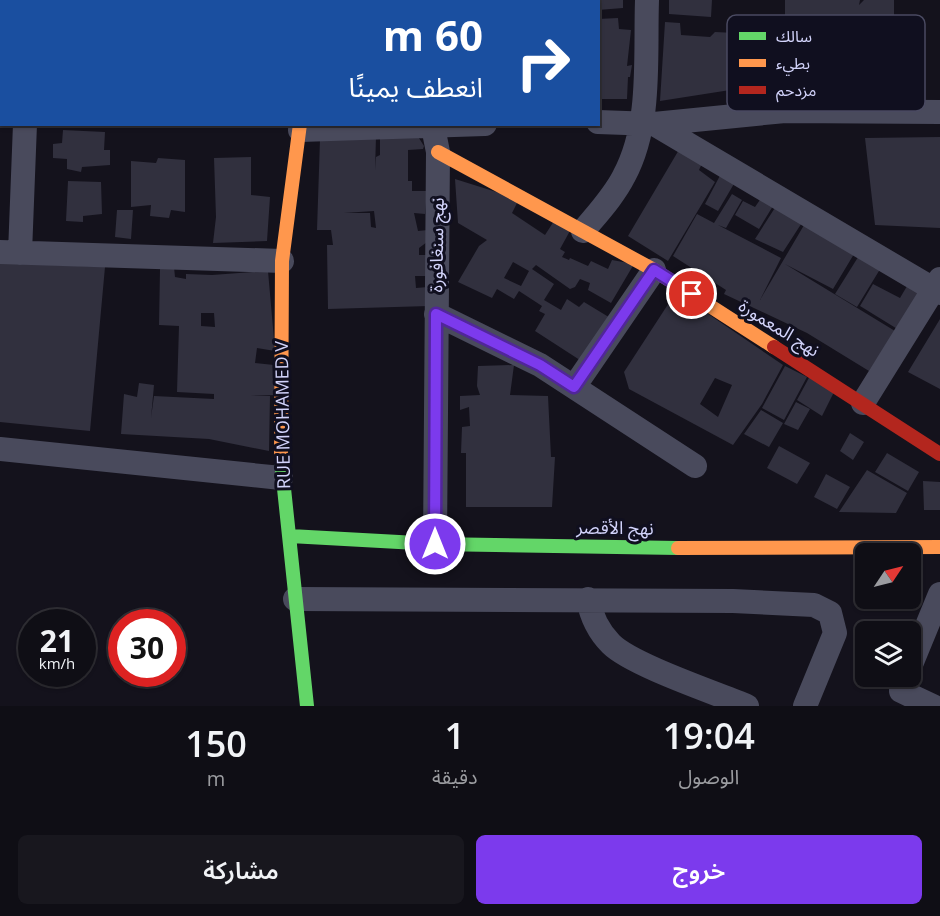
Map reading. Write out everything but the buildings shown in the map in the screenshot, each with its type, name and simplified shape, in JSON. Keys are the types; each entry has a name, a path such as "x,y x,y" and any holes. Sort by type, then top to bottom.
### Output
{"street":[{"path":"583,231 624,177 648,124 647,0"},
{"path":"600,122 648,124 785,111 940,112"},
{"path":"648,124 938,287 863,403"},
{"path":"25,126 10,252 282,261"},
{"path":"300,127 450,126"},
{"name":"RUE MOHAMED V","path":"300,127 282,261 281,478 310,704"},
{"name":"نهج سنغافورة","path":"433,127 438,152 435,544"},
{"name":"نهج المعمورة","path":"438,152 654,270 940,454"},
{"path":"574,387 654,270"},
{"path":"436,314 540,365 695,466"},
{"path":"0,449 281,478"},
{"name":"نهج الأقصر","path":"290,536 435,544 765,549 940,547"},
{"path":"296,598 790,602 825,609 833,619 834,633 805,706"},
{"path":"588,599 601,633 612,646 638,660 747,706"},
{"path":"921,643 937,607"},
{"path":"901,691 933,706"}],"traffic: fast":[{"path":"281,460 307,706"},
{"path":"290,536 435,544 678,548"}],"traffic: slow":[{"path":"281,460 282,261 300,126"},
{"path":"438,152 654,270 774,347"},
{"path":"678,548 940,547"}],"traffic: jam":[{"path":"774,347 940,454"}],"route":[{"path":"435,544 436,314 540,365 574,387 654,270 692,294"}]}
